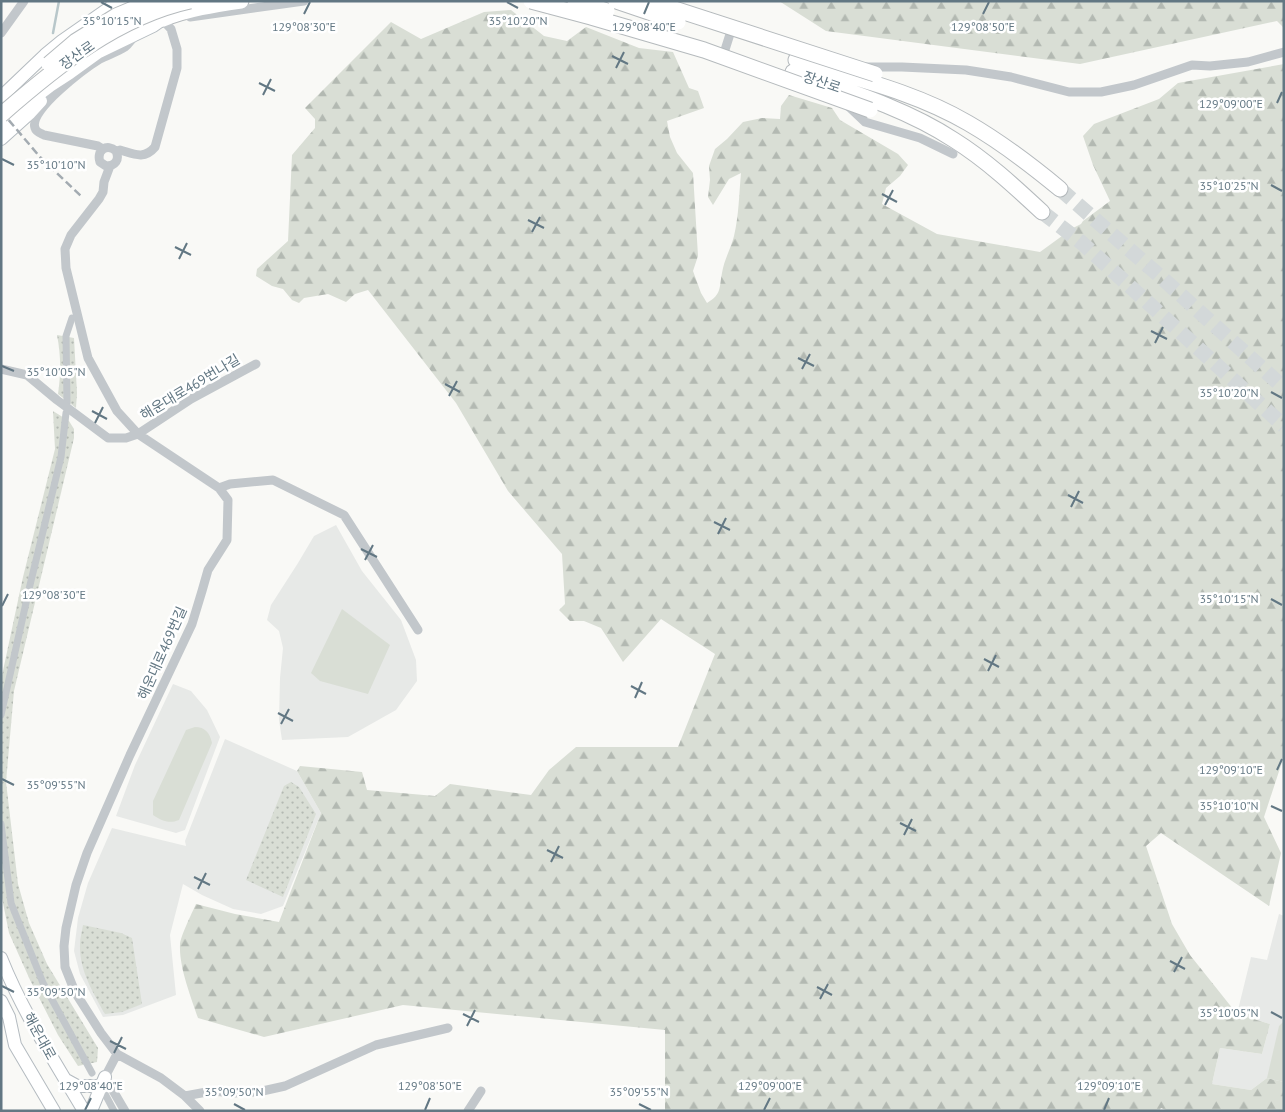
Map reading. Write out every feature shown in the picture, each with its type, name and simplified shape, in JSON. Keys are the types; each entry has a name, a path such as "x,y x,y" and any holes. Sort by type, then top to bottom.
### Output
{"highway":[{"name":"장산로","path":"1,103 76,41 116,16 152,1"},
{"name":"장산로","path":"1,115 53,72 94,42 151,13 190,1"},
{"path":"163,18 212,5 241,1"},
{"path":"531,1 704,50 870,110 912,116"},
{"name":"장산로","path":"575,1 700,40 878,102 912,116 954,140 998,172 1042,212"},
{"name":"장산로","path":"616,1 892,90 938,108 966,122 1008,148 1060,189"},
{"path":"650,1 875,74 922,94 966,122"}],"main road":[{"path":"1,97 62,41 107,6 123,1"},
{"path":"1,124 50,86 99,52 153,26 163,18"},
{"path":"1,139 70,73"},
{"path":"1,91 17,82"},
{"name":"해운대로","path":"1,958 12,986 84,1111"},
{"name":"해운대로","path":"1,1001 16,1044 54,1111"},
{"path":"66,1080 77,1086 100,1082 91,1111"}],"street":[{"path":"1,33 24,1"},
{"path":"116,152 120,150 144,155 149,154 155,147 177,68 177,50 171,29 163,18 139,1"},
{"path":"163,18 183,18 304,1"},
{"path":"550,1 649,29 724,53 836,94 865,122 920,138 953,154"},
{"path":"669,1 672,5 730,34 840,67 966,70 1011,77 1069,92 1101,92 1134,85 1192,65 1210,66 1248,62 1284,52"},
{"name":"장산로","path":"103,149 98,146 44,135 35,129 34,124 38,115 60,89 100,60 125,47 138,33"},
{"path":"724,53 730,34"},
{"path":"104,182 101,176 99,155 103,149 112,148 117,154 117,160 110,166 104,182 103,192 99,199 71,235 67,243 65,256 66,268 88,358 117,411 138,434 219,488 230,484 273,480 344,514 418,630"},
{"path":"100,162 110,166"},
{"path":"67,403 66,336 72,318"},
{"name":"해운대로469번나길","path":"138,434 191,399 256,364"},
{"path":"1,369 26,375 56,400 108,438 126,438 138,434"},
{"path":"1,714 61,457 66,413"},
{"name":"해운대로469번길","path":"117,1054 101,1034 75,992 65,966 64,946 66,928 86,853 192,624 208,570 228,540 228,500 219,488"},
{"path":"1,824 11,903 43,983 100,1082 114,1111"},
{"path":"185,1096 212,1091 234,1094 258,1092 285,1086 376,1045 448,1028"},
{"path":"100,1082 117,1054 161,1078 185,1096 200,1111"},
{"path":"100,1082 125,1111"},
{"path":"468,1111 481,1090"}],"shaded area":[{"path":"336,525 362,571 401,620 416,660 417,681 396,710 348,737 282,740 279,720 283,648 279,631 267,620 271,605 314,536"},
{"path":"173,684 191,691 207,710 220,737 185,830 176,833 116,816 135,765"},
{"path":"225,739 297,771 321,813 283,906 261,914 233,909 183,884 170,935 176,995 123,1015 103,1017 80,974 74,951 78,918 88,883 112,828 186,846 185,841"},
{"path":"1279,914 1284,916 1284,1082 1267,1078 1251,1090 1212,1084 1220,1048 1262,1054 1270,1024 1237,1014 1251,957 1267,960"}],"green space":[{"path":"779,1 1284,1 1284,28 1277,21 1080,64 826,31"},
{"path":"511,10 544,36 567,41 586,27 639,48 673,52 689,88 698,91 704,108 667,121 670,137 677,153 693,173 698,256 693,271 707,303 718,294 723,268 734,236 741,173 729,179 713,205 708,197 709,166 715,149 743,122 762,118 780,119 781,106 789,95 832,108 840,120 898,154 908,165 900,176 886,188 882,204 937,234 1040,252 1081,224 1110,201 1093,165 1083,136 1094,124 1159,99 1178,83 1284,64 1284,756 1264,817 1281,853 1269,906 1161,833 1146,846 1172,924 1190,955 1237,1014 1270,1024 1262,1054 1220,1048 1212,1084 1251,1090 1267,1078 1284,1082 1284,1111 1168,1111 1161,1108 1159,1111 665,1111 665,1030 403,1005 264,1037 198,1018 181,963 180,945 184,931 196,904 235,914 279,922 321,813 297,771 300,766 362,772 367,790 435,796 450,784 531,795 549,770 576,747 678,747 715,654 661,619 623,662 601,628 584,621 570,621 559,610 565,604 562,554 508,491 456,403 368,290 355,294 346,302 328,294 304,298 299,303 292,300 283,289 272,286 256,276 257,269 288,241 292,155 315,128 315,119 305,108 391,22 421,39 484,12"},
{"path":"57,335 74,338 76,408 58,394 60,364"},
{"path":"53,411 69,421 74,429 74,438 14,691 6,782 18,884 29,923 47,964 98,1048 97,1062 78,1066 58,1035 9,933 1,893 1,680 23,577 55,449"},
{"path":"342,609 390,645 368,694 320,681 311,673"},
{"path":"195,727 206,731 212,743 179,820 169,822 153,815 153,801 186,730"},
{"path":"291,782 299,787 316,814 283,897 246,880 284,786"},
{"path":"83,925 121,933 132,938 142,1004 122,1012 105,1014 84,972 80,954"},
{"path":"1284,1021 1284,1082 1267,1078 1279,1026"}],"waterway":[{"path":"53,33 59,1"}],"tunnel":[{"path":"1060,189 1284,388"},
{"path":"1042,212 1082,243 1284,426"}],"railway":[{"path":"1,111 40,157 83,198"}]}
